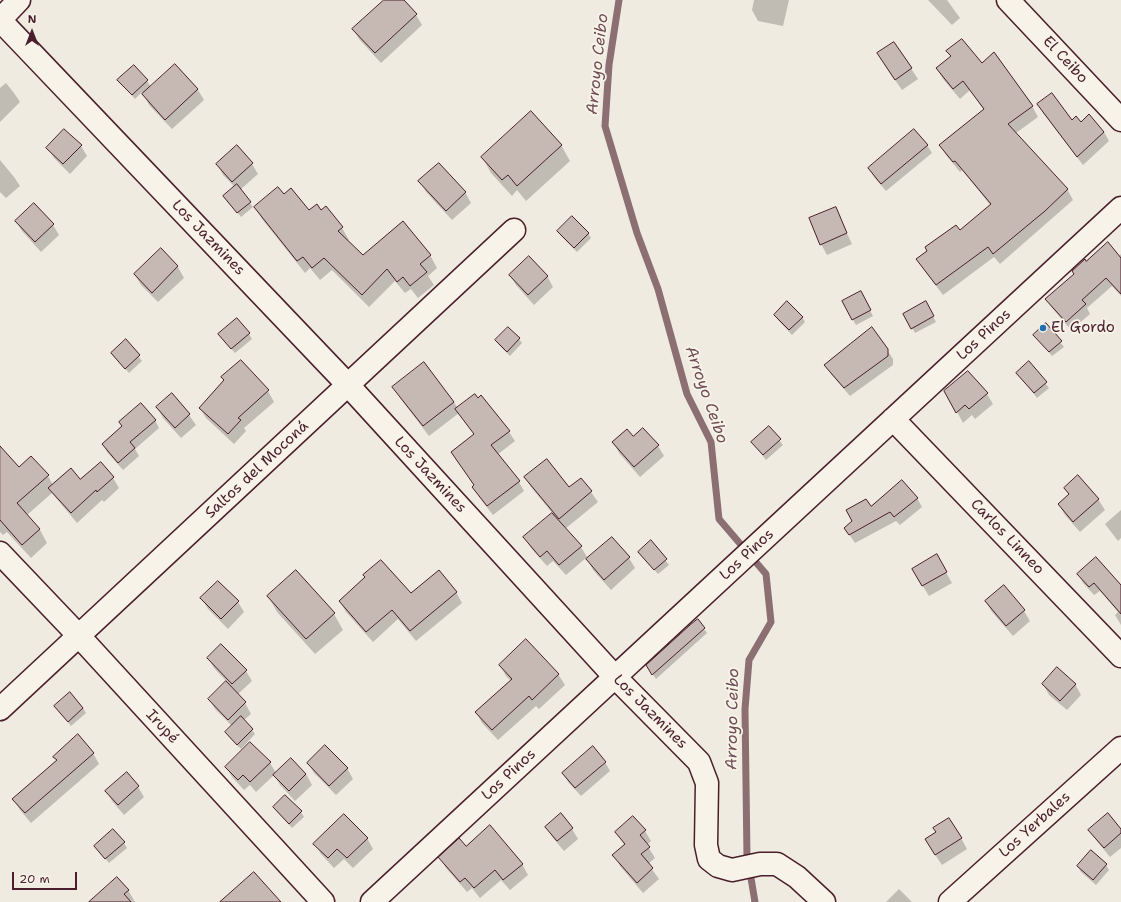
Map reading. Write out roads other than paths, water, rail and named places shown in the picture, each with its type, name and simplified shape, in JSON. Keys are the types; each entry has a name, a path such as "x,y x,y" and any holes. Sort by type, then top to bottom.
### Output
{"street":[{"path":"0,20 19,0"},
{"name":"El Ceibo","path":"1008,0 1121,120"},
{"name":"Los Jazmines","path":"0,20 348,385 615,677 699,762 707,783 706,845 709,859 718,866 732,870 760,864 777,864 797,877 824,902"},
{"name":"Los Pinos","path":"372,902 1121,208"},
{"name":"Saltos del Moconá","path":"0,709 514,230"},
{"name":"Carlos Linneo","path":"893,419 1121,656"},
{"name":"Irupé","path":"0,553 79,636 323,902"},
{"name":"Los Yerbales","path":"950,902 1121,748"}],"waterway":[{"name":"Arroyo Ceibo","path":"619,0 609,65 605,126 637,233 658,289 687,394 711,442 719,519 766,574 771,622 749,660 745,709 747,858"},
{"name":"Arroyo Ceibo","path":"750,872 755,902"}],"place":[{"name":"El Gordo","path":"1043,328"}]}
